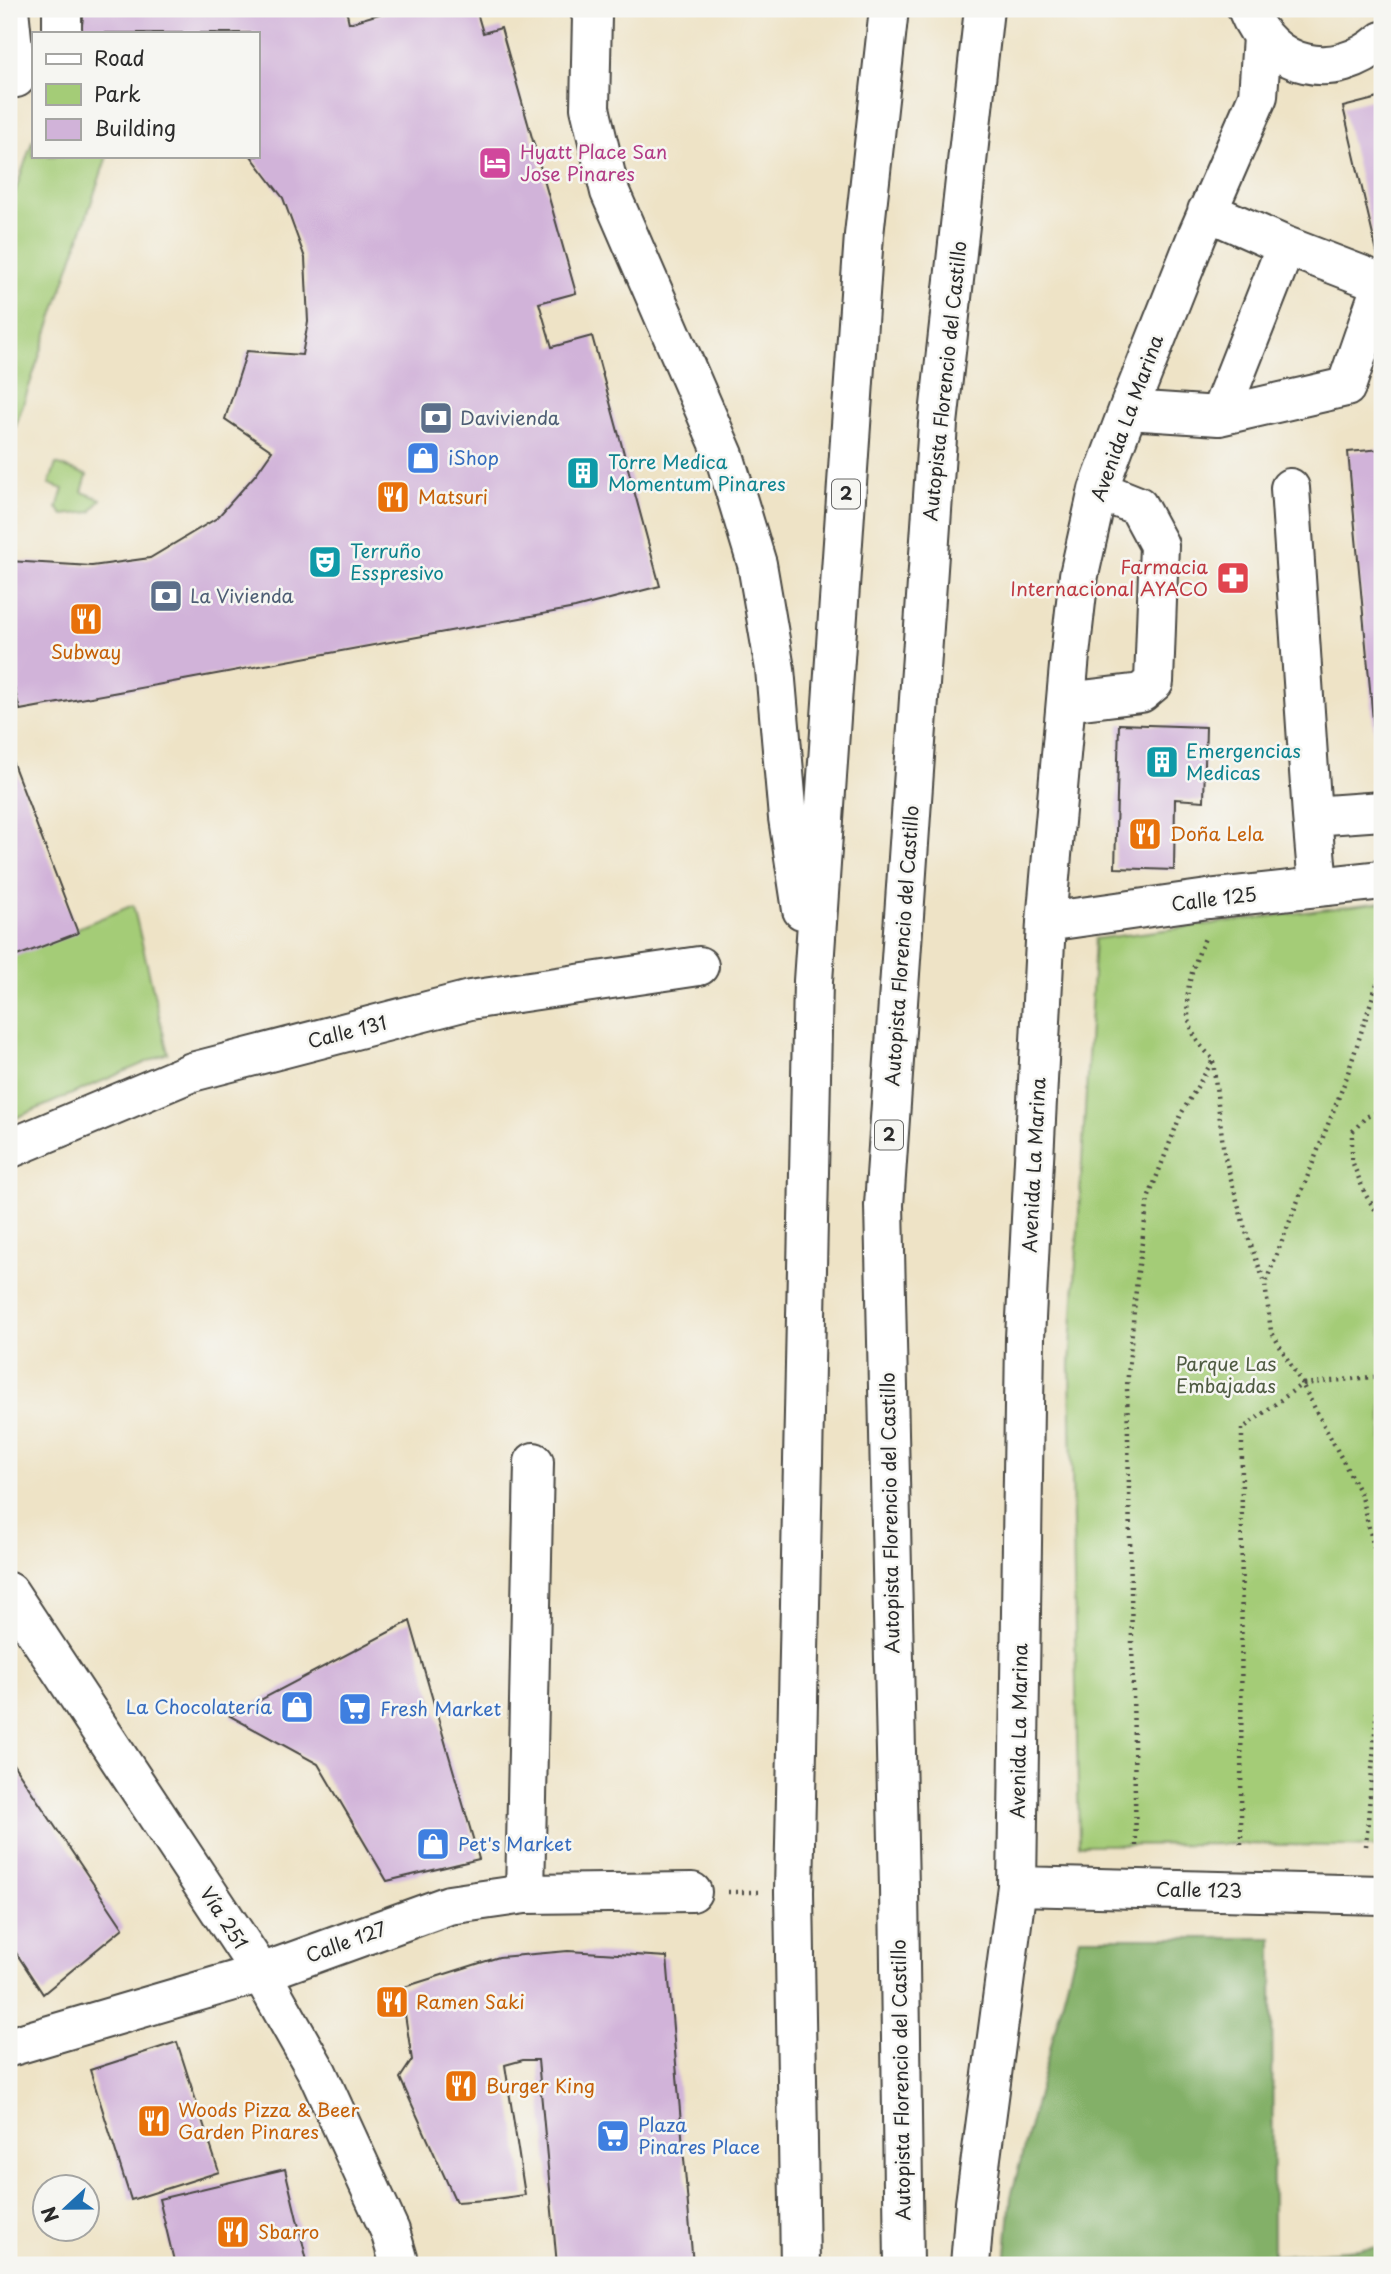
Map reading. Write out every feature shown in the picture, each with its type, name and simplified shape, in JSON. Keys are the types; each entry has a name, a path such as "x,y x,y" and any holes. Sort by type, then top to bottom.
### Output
{"main road":[{"path":"9,9 16,78"},
{"path":"62,9 62,32"},
{"name":"2","path":"800,2265 794,1892 813,981 864,235 889,9"},
{"name":"Autopista Florencio del Castillo","path":"904,2265 899,1888 884,1205 938,424 984,9"},
{"path":"1215,9 1256,26 1277,51 1295,60 1319,66 1344,63 1367,54 1382,41"},
{"path":"592,11 590,108 610,192 724,455 757,564 775,669 788,817 813,981"},
{"name":"Avenida La Marina","path":"1256,26 1258,96"},
{"name":"Avenida La Marina","path":"970,2265 975,2203 1017,1886 1025,1338 1046,922 1069,655 1079,575 1098,490 1208,211 1258,96 1295,60"},
{"path":"1128,410 1219,416 1346,387 1382,283 1286,246 1208,211"},
{"path":"1219,416 1286,246"},
{"path":"1290,488 1318,886"},
{"path":"1066,702 1141,692 1154,682 1159,545 1138,506 1098,490"},
{"path":"1312,816 1382,811"},
{"name":"Calle 125","path":"1046,922 1382,880"},
{"name":"Calle 131","path":"9,1149 192,1072 470,1000 699,966"},
{"path":"525,1894 534,1462"},
{"name":"Vía 251","path":"9,1592 261,1973 317,2072 390,2231 400,2265"},
{"name":"Calle 123","path":"1017,1886 1382,1895"},
{"name":"Calle 127","path":"9,2047 261,1973 449,1905 525,1894 692,1892"}],"path":[{"path":"1206,937 1190,975 1187,1010 1196,1039 1213,1060 1224,1154 1245,1229 1265,1284 1271,1331 1360,1493 1376,1555 1382,1597"},
{"path":"1265,1284 1346,1079 1382,968"},
{"path":"1136,1846 1127,1386 1137,1279 1148,1199 1181,1114 1213,1060"},
{"path":"1382,1110 1366,1116 1352,1132 1352,1161 1365,1194 1382,1220"},
{"path":"1241,1844 1242,1429 1302,1384 1382,1376"},
{"path":"1366,1846 1382,1643"},
{"path":"692,1892 794,1892"}],"green space":[{"path":"32,142 32,158 106,158 9,446 9,210"},
{"path":"56,464 87,475 82,492 101,499 91,512 63,515 57,508 63,489 49,484"},
{"name":"Parque Las Embajadas","path":"1382,902 1382,1847 1079,1845 1070,1366 1095,939"},
{"path":"133,905 168,1053 9,1121 9,956"},
{"path":"1079,1938 1272,1938 1273,2256 1382,2247 1382,2265 1005,2265 1011,2197"}],"building":[{"path":"84,9 346,9 349,23 396,9 476,9 483,33 501,28 576,293 539,303 552,347 592,336 660,586 575,608 20,710 9,668 9,561 92,566 150,558 217,518 256,474 272,451 225,419 247,351 302,355 308,322 305,258 283,198 253,158 259,158 259,32 81,32"},
{"path":"1382,97 1382,270 1381,270 1343,107"},
{"path":"1382,449 1382,785 1379,785 1348,452"},
{"name":"Emergencias Medicas","path":"1119,724 1206,727 1204,801 1175,799 1174,870 1115,868"},
{"path":"9,753 78,933 9,959"},
{"path":"410,1621 479,1859 387,1881 318,1764 230,1716"},
{"path":"9,1758 123,1928 43,1994 9,1942"},
{"name":"Plaza Pinares Place","path":"568,1951 667,1957 693,2265 557,2265 538,2060 523,2060 505,2065 525,2195 487,2200 456,2202 400,2078 412,2060 401,1988 499,1957"},
{"name":"Woods Pizza & Beer Garden Pinares","path":"177,2042 219,2172 131,2200 90,2070"},
{"name":"Sbarro","path":"285,2169 308,2265 175,2265 159,2199"}],"place":[{"name":"Hyatt Place San Jose Pinares","path":"495,163"},
{"name":"Davivienda","path":"436,418"},
{"name":"iShop","path":"423,458"},
{"name":"Torre Medica Momentum Pinares","path":"583,473"},
{"name":"Matsuri","path":"393,497"},
{"name":"Terruño Esspresivo","path":"325,562"},
{"name":"Farmacia Internacional AYACO","path":"1233,578"},
{"name":"La Vivienda","path":"166,596"},
{"name":"Subway","path":"86,619"},
{"name":"Emergencias Medicas","path":"1162,762"},
{"name":"Doña Lela","path":"1145,834"},
{"name":"La Chocolatería","path":"297,1707"},
{"name":"Fresh Market","path":"355,1709"},
{"name":"Pet's Market","path":"433,1844"},
{"name":"Ramen Saki","path":"392,2002"},
{"name":"Burger King","path":"461,2086"},
{"name":"Woods Pizza & Beer Garden Pinares","path":"154,2121"},
{"name":"Plaza Pinares Place","path":"613,2136"},
{"name":"Sbarro","path":"233,2232"}]}
